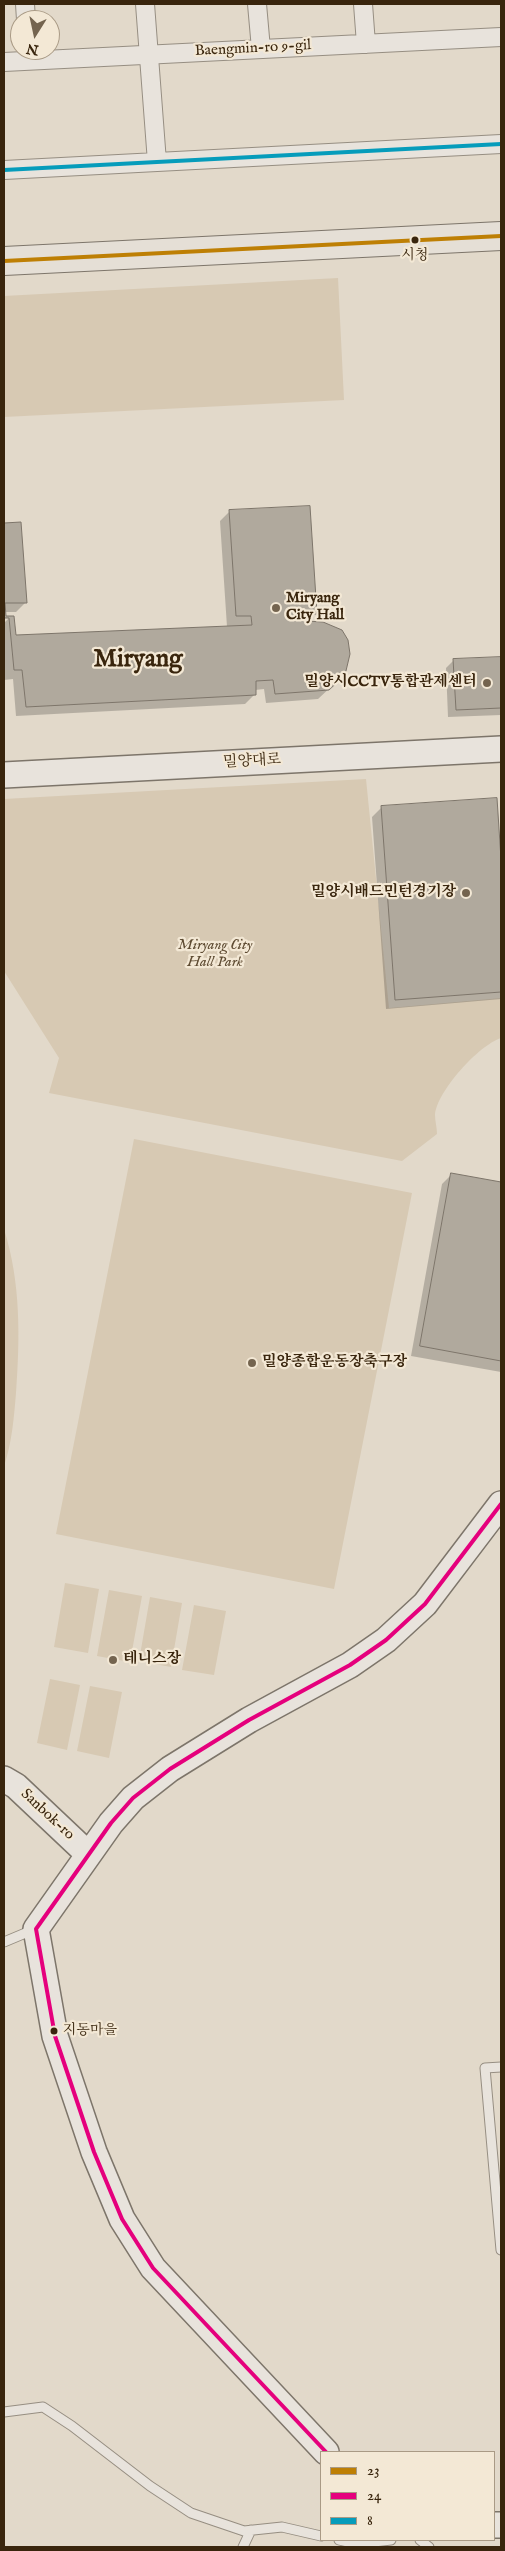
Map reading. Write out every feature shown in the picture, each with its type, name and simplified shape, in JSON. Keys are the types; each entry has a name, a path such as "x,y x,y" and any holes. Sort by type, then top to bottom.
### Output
{"main road":[{"path":"4,262 501,236"}],"street":[{"path":"145,4 157,162"},
{"path":"258,4 261,49"},
{"path":"363,4 366,44"},
{"name":"Baengmin-ro 9-gil","path":"60,55 149,55 501,37"},
{"path":"4,170 501,144"},
{"name":"밀양대로","path":"4,775 501,749"},
{"path":"325,2451 153,2268 122,2219 94,2152 55,2036 36,1929 88,1854 133,1798 170,1769 249,1720 350,1665 386,1640 425,1604 501,1504"},
{"name":"Sanbok-ro","path":"4,1779 16,1786 88,1854"}],"lane":[{"path":"4,1942 36,1929"},
{"path":"501,2068 485,2068 500,2216 501,2250"},
{"path":"4,2412 43,2408 72,2426 150,2486 191,2513 244,2531 282,2527 320,2536"},
{"path":"243,2547 251,2530"},
{"path":"344,2541 357,2544 382,2541"}],"green space":[{"path":"338,278 344,400 4,417 4,296"},
{"name":"Miryang City Hall Park","path":"366,779 389,1008 501,998 501,1038 492,1042 471,1059 460,1070 443,1094 435,1115 437,1134 402,1161 49,1093 59,1058 4,971 4,799"},
{"path":"134,1139 412,1193 334,1589 56,1534"},
{"path":"4,1229 14,1270 18,1331 13,1421 4,1466"},
{"path":"65,1583 99,1589 88,1653 54,1647"},
{"path":"109,1590 142,1596 130,1662 97,1656"},
{"path":"150,1597 182,1603 171,1667 139,1661"},
{"path":"194,1605 226,1611 214,1675 182,1670"},
{"path":"50,1679 80,1685 67,1750 37,1743"},
{"path":"90,1686 122,1692 109,1758 77,1751"}],"building":[{"name":"Miryang City Hall","path":"310,506 317,614 307,614 306,621 323,622 342,630 348,640 350,654 345,675 329,690 275,694 273,680 256,681 256,695 26,707 22,670 14,670 9,618 4,618 4,523 21,522 27,603 5,603 6,616 14,616 16,635 252,625 251,616 236,616 229,510"},
{"path":"501,657 501,708 456,710 453,659"},
{"path":"497,798 501,859 501,992 395,1000 381,806"},
{"path":"451,1173 501,1182 501,1361 420,1346"}],"transit line":[{"name":"8","path":"4,170 501,144"},
{"name":"23","path":"4,261 501,236"},
{"name":"24","path":"325,2451 153,2268 122,2219 94,2152 55,2036 36,1929 111,1823 133,1798 170,1769 249,1720 350,1665 386,1640 425,1604 501,1504"}],"place":[{"name":"시청","path":"415,240"},
{"name":"Miryang City Hall","path":"276,608"},
{"name":"밀양시CCTV통합관제센터","path":"487,683"},
{"name":"밀양시배드민턴경기장","path":"466,893"},
{"name":"밀양종합운동장축구장","path":"252,1363"},
{"name":"테니스장","path":"113,1660"},
{"name":"지동마을","path":"54,2031"}],"district":[{"name":"Miryang","path":"138,661"}]}
